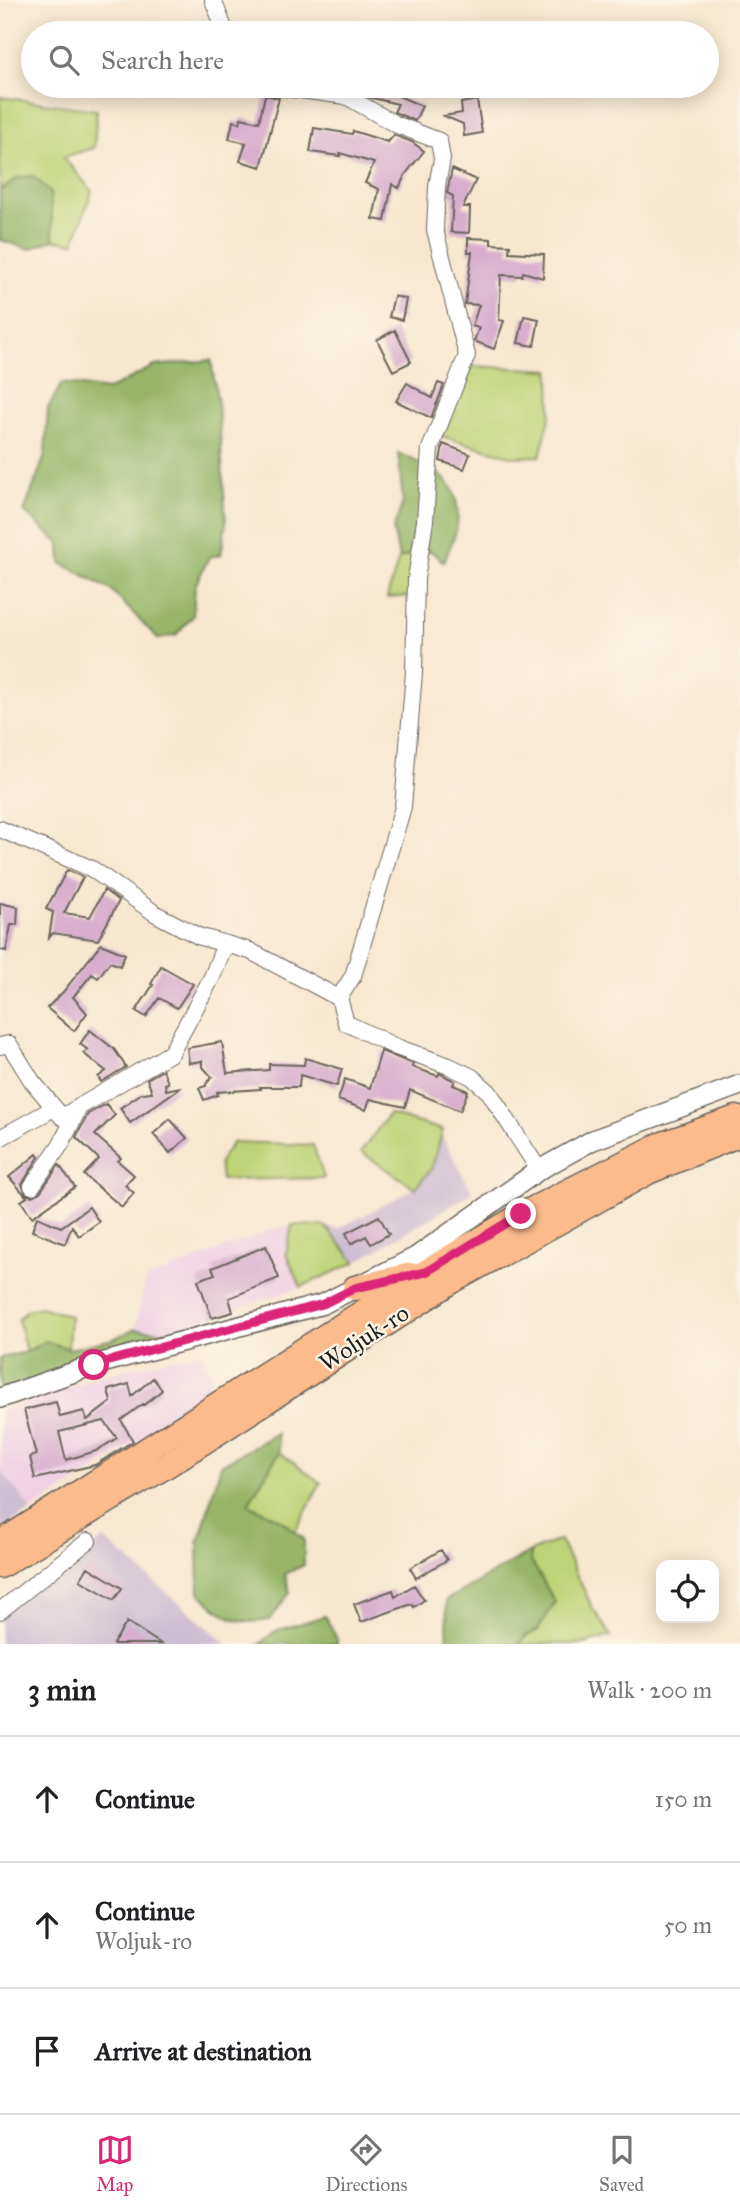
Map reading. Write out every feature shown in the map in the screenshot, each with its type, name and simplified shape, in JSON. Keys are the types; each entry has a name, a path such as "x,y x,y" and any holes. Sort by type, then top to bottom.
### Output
{"main road":[{"name":"Woljuk-ro","path":"0,1543 521,1214 649,1151 740,1117"},
{"name":"Woljuk-ro","path":"0,1566 166,1466 454,1280 648,1172 740,1134"},
{"path":"648,1172 740,1149"},
{"path":"355,1288 426,1272"}],"street":[{"path":"213,0 221,21"},
{"path":"339,998 354,976 403,807 414,672 416,579 425,521 430,449 467,355 435,230 437,186 442,159 439,141 395,124 350,98"},
{"path":"2,834 92,869 156,914 198,936 250,951 339,998 346,1023 396,1047 472,1077 489,1092 539,1170"},
{"path":"0,1046 9,1044 32,1081 62,1117 171,1053 212,977 225,944"},
{"path":"0,1398 94,1365 323,1304 416,1257 539,1170 593,1140 740,1085"},
{"path":"32,1186 61,1144 80,1105"},
{"path":"0,1138 54,1108"},
{"path":"0,1611 88,1541"}],"shaded area":[{"path":"441,1135 473,1193 356,1262 325,1226 338,1229 415,1188 432,1168"},
{"path":"292,1225 286,1254 301,1287 167,1332 135,1329 146,1279 273,1229"},
{"path":"203,1351 214,1393 32,1510 0,1469 0,1411 104,1375"},
{"path":"0,1469 32,1510 0,1529"},
{"path":"104,1539 227,1644 0,1644 0,1616"}],"green space":[{"path":"0,97 97,110 94,148 63,157 92,191 74,243 53,240 50,192 0,188"},
{"path":"33,176 50,192 53,240 29,249 0,240 0,188 4,189 17,178"},
{"path":"211,360 218,403 226,523 221,555 209,557 195,586 193,616 176,635 158,639 111,590 61,563 60,544 24,512 45,455 48,408 62,383 108,390 154,366"},
{"path":"473,366 550,370 551,414 540,456 514,457 441,436"},
{"path":"398,453 435,471 444,478 456,497 457,526 444,562 431,551 399,558 393,530 403,502"},
{"path":"415,554 410,596 387,598 399,558"},
{"path":"389,1114 443,1130 432,1168 415,1188 361,1152"},
{"path":"233,1142 313,1145 324,1178 221,1180 219,1162"},
{"path":"292,1225 325,1226 356,1262 301,1287 286,1254"},
{"path":"41,1307 70,1316 68,1349 46,1341 26,1352 18,1320 27,1310"},
{"path":"135,1329 167,1332 0,1392 0,1358 26,1352 46,1341 69,1349 110,1340"},
{"path":"277,1433 279,1452 248,1504 280,1519 304,1539 304,1565 285,1574 290,1592 270,1620 248,1622 222,1613 199,1592 198,1544 221,1465"},
{"path":"279,1452 321,1483 295,1532 280,1519 248,1504"},
{"path":"560,1540 592,1607 611,1636 584,1644 519,1644 526,1636 538,1630 555,1602 531,1561 530,1552"},
{"path":"530,1552 531,1561 555,1602 538,1630 526,1636 519,1644 448,1644 446,1600"},
{"path":"325,1616 337,1644 260,1644 275,1631"}],"building":[{"path":"264,98 279,98 261,167 240,161 246,143 229,139 233,121 240,123 241,118 259,122"},
{"path":"372,98 403,98 422,106 415,121 394,112 398,104"},
{"path":"477,100 482,133 464,136 463,124 444,116 462,113 461,103"},
{"path":"314,128 352,134 353,131 388,142 394,135 412,142 424,151 405,175 399,188 392,184 385,221 373,219 379,189 365,183 374,163 340,153 340,156 310,152"},
{"path":"452,169 476,180 463,207 470,207 469,233 451,232 453,196 447,193"},
{"path":"468,238 491,239 491,244 510,245 509,252 544,254 543,278 523,272 522,276 501,275 499,320 504,321 494,349 474,341 479,328 472,326 479,305 465,304 472,252 468,252"},
{"path":"394,296 406,299 402,320 389,317"},
{"path":"524,316 539,319 534,346 518,343"},
{"path":"395,330 411,362 393,371 377,340"},
{"path":"407,383 432,398 438,383 444,385 431,418 396,401"},
{"path":"443,444 470,454 464,469 440,461"},
{"path":"67,870 83,877 64,913 90,917 104,890 119,901 98,940 53,933 49,938 53,912 46,909"},
{"path":"0,903 18,907 17,925 11,925 6,951 0,950"},
{"path":"101,944 125,954 120,966 110,962 98,978 92,974 73,997 87,1013 74,1031 47,1008"},
{"path":"161,966 193,984 177,1008 159,998 146,1017 136,1011 153,985 151,984"},
{"path":"90,1030 114,1049 126,1067 101,1082 98,1077 106,1071 83,1053 88,1050 80,1044"},
{"path":"222,1042 227,1073 269,1070 269,1064 304,1065 305,1058 342,1069 337,1086 300,1075 299,1087 260,1087 261,1089 217,1092 218,1095 204,1100 199,1088 206,1086 212,1077 202,1066 202,1061 189,1063 187,1048"},
{"path":"381,1051 413,1064 412,1067 438,1076 439,1073 455,1081 453,1085 468,1091 460,1111 410,1090 405,1107 370,1099 366,1110 338,1100 345,1079 370,1088"},
{"path":"163,1070 168,1083 165,1084 166,1090 181,1087 130,1123 120,1108 142,1093 152,1092 147,1079"},
{"path":"106,1104 115,1115 95,1135 121,1158 118,1161 134,1175 125,1185 134,1193 122,1207 84,1175 99,1159 76,1137 88,1114"},
{"path":"170,1119 187,1138 170,1153 153,1134"},
{"path":"37,1154 39,1157 22,1184 26,1194 32,1196 40,1192 59,1165 75,1187 32,1217 21,1201 27,1197 9,1177"},
{"path":"89,1207 99,1222 79,1236 72,1226 65,1244 32,1231 37,1217 61,1227"},
{"path":"379,1216 389,1234 371,1244 366,1236 351,1244 346,1233"},
{"path":"266,1246 279,1278 229,1298 233,1312 212,1318 198,1280 215,1274 212,1268"},
{"path":"153,1378 162,1390 121,1420 133,1441 95,1465 35,1479 30,1457 36,1455 24,1410 56,1402 60,1417 84,1411 87,1420 111,1402 108,1390 129,1384 132,1396","holes":["104,1421 117,1438 96,1451 66,1460 59,1432"]},
{"path":"441,1550 447,1560 416,1578 410,1568"},
{"path":"88,1567 122,1588 114,1600 80,1580"},
{"path":"414,1585 424,1600 414,1607 412,1604 361,1622 354,1604 393,1590 395,1597"},
{"path":"127,1622 161,1644 113,1644"}],"route":[{"path":"94,1365 323,1304 355,1288 426,1272 521,1214"}]}
